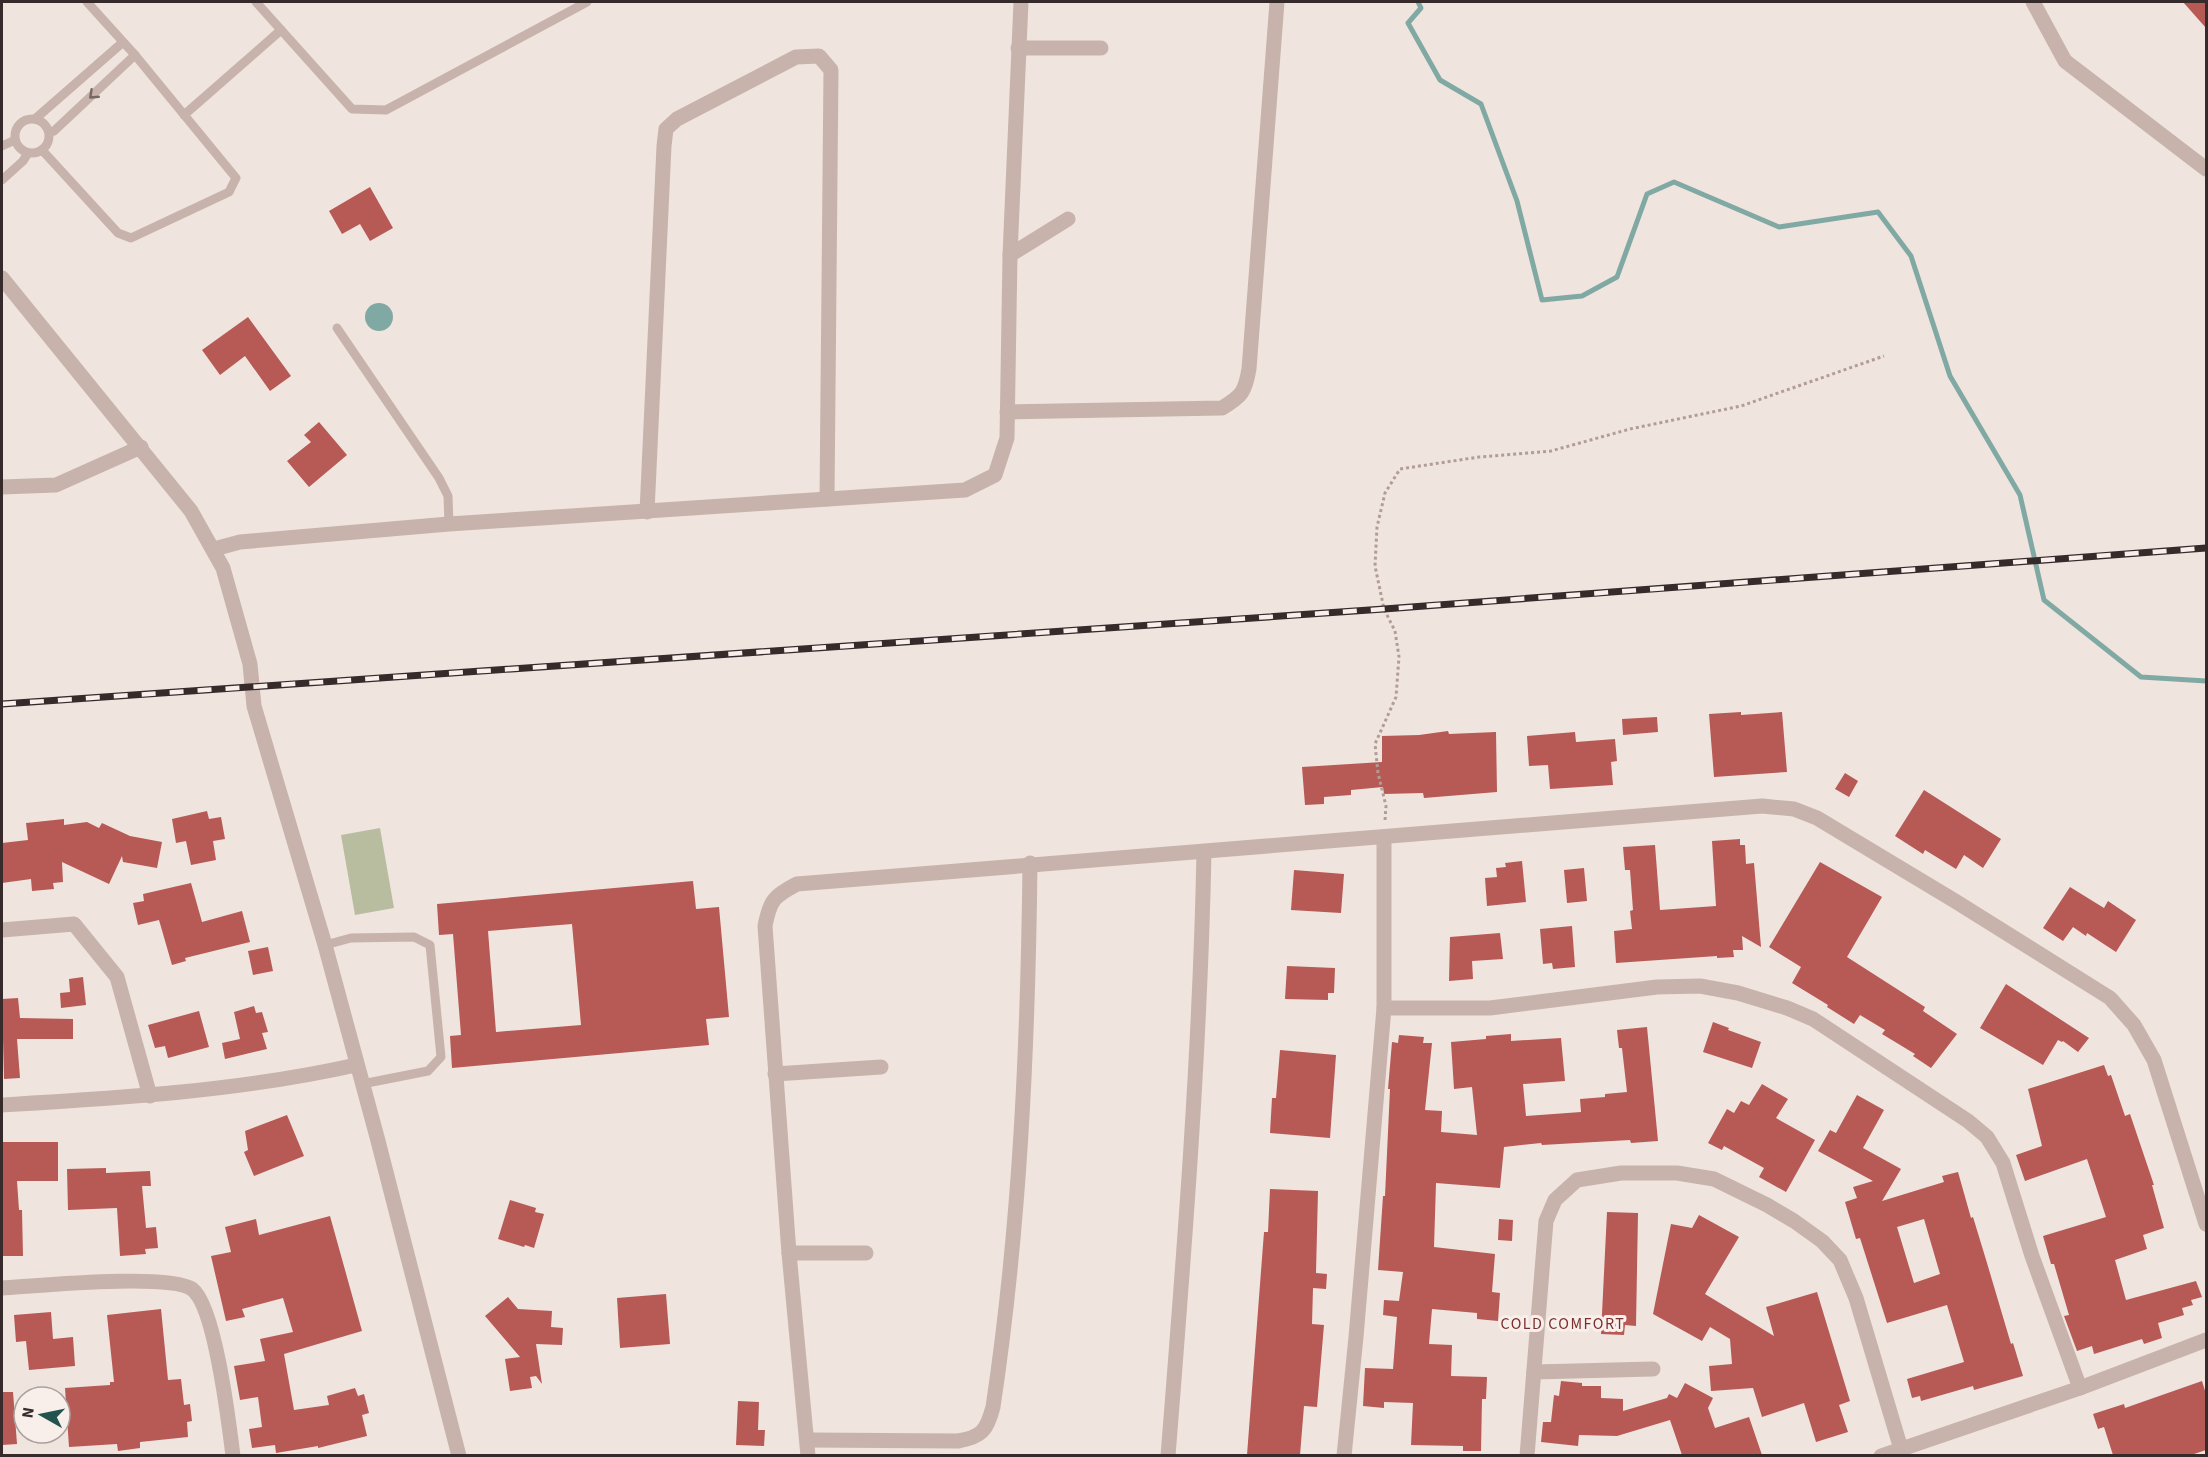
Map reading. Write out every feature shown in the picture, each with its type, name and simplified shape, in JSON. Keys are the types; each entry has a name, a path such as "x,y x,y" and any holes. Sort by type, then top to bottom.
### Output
{"street":[{"path":"214,549 240,542 449,524 965,490 995,475 1007,438 1010,255 1021,2"},
{"path":"1008,412 1222,408 1238,398 1246,386 1277,2"},
{"path":"2033,2 2065,61 2206,169"},
{"path":"1018,48 1101,48"},
{"path":"647,512 666,129 677,119 796,57 819,56 831,70 827,499"},
{"path":"1010,255 1068,219"},
{"path":"2,278 191,511 223,568 250,664 254,706 325,945 458,1455"},
{"path":"2,488 56,485 141,447"},
{"path":"1030,863 1029,990 1016,1203 1009,1289 989,1422 983,1431 973,1438 958,1441 808,1448 789,1253 765,926 769,908 779,894 797,884 1030,863 1204,852 1762,806 1794,809 1817,818 2110,998 2134,1024 2154,1060 2206,1224"},
{"path":"1344,1455 1371,1174 1384,1008 1384,837"},
{"path":"1168,1455 1194,1120 1202,982 1204,852"},
{"path":"2,930 74,924 117,976 150,1096"},
{"path":"1384,1008 1490,1008 1657,987 1700,986 1738,993 1787,1008 1813,1019 1987,1137 2003,1163 2032,1256 2080,1388"},
{"path":"2,1105 150,1096 306,1076 356,1065"},
{"path":"776,1074 881,1067"},
{"path":"1527,1455 1546,1221 1555,1200 1577,1180 1621,1173 1677,1173 1714,1179 1767,1204 1822,1241 1840,1260 1856,1298 1901,1449"},
{"path":"789,1253 866,1253"},
{"path":"2,1288 165,1281 181,1284 193,1290 201,1300 207,1314 224,1391 233,1455"},
{"path":"1881,1455 2080,1388 2206,1340"},
{"path":"1534,1372 1653,1369"}],"lane":[{"path":"42,150 118,233 131,238 229,192 236,178 87,2"},
{"path":"256,2 352,109 386,110 587,2"},
{"path":"184,115 281,30"},
{"path":"49,132 46,146 42,150 28,153 22,150 15,140 16,133 23,122 35,119 122,43"},
{"path":"49,132 54,131 135,56"},
{"path":"35,119 41,122 49,132"},
{"path":"2,146 15,140"},
{"path":"2,180 23,161 28,153"},
{"path":"337,328 439,478 448,496 449,524"},
{"path":"325,945 351,938 414,937 430,945 441,1058 428,1071 362,1084"}],"path":[{"path":"1384,837 1386,806 1378,773 1375,744 1396,697 1399,657 1395,631 1384,609 1375,566 1377,526 1385,493 1400,469 1479,457 1551,451 1630,429 1741,406 1884,356"}],"green space":[{"path":"380,828 394,908 355,915 341,835"}],"water":[{"path":"379,303 389,307 393,317 389,327 379,331 369,327 365,317 369,307"}],"building":[{"path":"2183,2 2206,2 2206,28"},
{"path":"370,187 393,228 370,241 360,224 342,234 329,211"},
{"path":"248,317 291,376 270,391 245,356 220,375 202,350"},
{"path":"319,422 347,455 309,487 287,461 311,442 304,435"},
{"path":"1741,712 1741,715 1782,712 1787,772 1714,777 1709,714"},
{"path":"1657,717 1658,732 1623,735 1622,719"},
{"path":"1448,731 1449,734 1496,732 1497,792 1424,798 1423,793 1384,794 1383,787 1351,790 1351,795 1324,797 1324,804 1305,805 1302,767 1382,762 1382,736"},
{"path":"1575,732 1576,742 1615,739 1617,761 1611,762 1613,785 1550,789 1548,765 1529,766 1527,736"},
{"path":"1845,773 1858,781 1849,797 1835,789"},
{"path":"1924,790 2001,839 1983,868 1964,855 1956,869 1925,850 1923,854 1895,836"},
{"path":"207,811 209,819 221,817 225,839 213,841 216,860 191,865 186,841 176,843 172,819"},
{"path":"64,819 64,825 87,822 99,828 102,823 130,836 162,842 157,868 123,862 122,856 109,884 62,862 63,882 53,883 54,889 32,891 31,879 2,883 2,843 28,840 26,823"},
{"path":"1740,839 1740,845 1745,845 1746,864 1754,863 1761,947 1742,936 1743,950 1733,950 1734,957 1717,958 1717,956 1616,963 1614,931 1632,929 1630,870 1625,870 1623,847 1655,845 1660,910 1716,906 1712,841"},
{"path":"1522,861 1526,902 1487,906 1485,878 1497,877 1496,868 1506,867 1505,863"},
{"path":"1820,862 1882,897 1847,957 1925,1007 1923,1011 1957,1034 1931,1068 1913,1056 1915,1054 1882,1034 1885,1030 1860,1015 1854,1024 1792,983 1801,967 1769,947"},
{"path":"1584,868 1587,901 1567,903 1564,870"},
{"path":"1294,870 1344,874 1341,913 1291,910"},
{"path":"693,881 696,909 719,907 729,1017 706,1019 709,1045 452,1068 450,1036 461,1035 453,934 439,935 437,904","holes":["572,924 581,1025 496,1032 488,931"]},
{"path":"191,883 202,922 242,911 250,942 185,958 186,961 172,965 159,920 138,925 133,903 144,901 143,894"},
{"path":"2070,887 2104,908 2108,901 2136,920 2116,952 2087,933 2086,936 2073,927 2063,941 2043,928"},
{"path":"1572,926 1575,967 1553,969 1552,963 1543,964 1540,929"},
{"path":"1500,933 1503,959 1472,961 1473,979 1449,981 1450,937"},
{"path":"268,947 273,971 253,975 248,951"},
{"path":"1287,966 1335,968 1334,993 1328,993 1328,1000 1285,999"},
{"path":"83,977 86,1005 61,1008 60,993 70,992 69,979"},
{"path":"2006,984 2089,1038 2078,1052 2058,1040 2043,1065 1980,1028"},
{"path":"18,998 20,1018 73,1019 73,1039 17,1039 20,1078 4,1079 2,999"},
{"path":"254,1006 256,1013 262,1012 268,1032 262,1033 267,1049 225,1059 222,1043 240,1039 234,1012"},
{"path":"199,1011 209,1047 168,1058 165,1046 155,1048 148,1025"},
{"path":"1713,1022 1761,1042 1752,1068 1703,1052"},
{"path":"1647,1027 1658,1141 1631,1143 1630,1140 1542,1145 1541,1143 1504,1147 1500,1188 1436,1183 1434,1247 1495,1254 1492,1292 1500,1293 1498,1321 1477,1319 1477,1313 1432,1309 1429,1344 1452,1345 1451,1376 1487,1377 1486,1399 1482,1399 1481,1451 1463,1451 1463,1446 1411,1445 1413,1403 1384,1402 1384,1408 1363,1406 1365,1368 1393,1369 1397,1317 1383,1315 1384,1300 1399,1301 1403,1272 1378,1270 1383,1196 1385,1196 1390,1089 1388,1089 1392,1042 1398,1043 1399,1035 1424,1037 1423,1043 1432,1043 1425,1110 1442,1111 1441,1132 1477,1135 1472,1087 1454,1089 1451,1042 1511,1034 1511,1041 1561,1038 1565,1081 1523,1084 1526,1116 1581,1112 1580,1099 1627,1092 1622,1048 1619,1048 1617,1030"},
{"path":"1280,1050 1336,1055 1330,1138 1270,1133 1272,1098 1276,1098"},
{"path":"2104,1065 2108,1076 2111,1075 2125,1116 2130,1114 2154,1185 2152,1185 2164,1228 2143,1235 2147,1249 2115,1260 2126,1300 2196,1281 2202,1297 2191,1300 2193,1305 2182,1308 2184,1315 2158,1323 2162,1338 2144,1344 2142,1339 2094,1354 2092,1346 2077,1351 2064,1316 2069,1315 2054,1264 2051,1264 2043,1236 2106,1217 2087,1159 2025,1181 2016,1155 2042,1146 2028,1089"},
{"path":"1762,1084 1788,1099 1776,1118 1815,1140 1786,1192 1759,1177 1764,1168 1724,1146 1722,1150 1708,1143 1727,1109 1734,1113 1741,1101 1749,1105"},
{"path":"1857,1095 1884,1110 1863,1148 1901,1169 1882,1201 1944,1182 1942,1176 1958,1172 2023,1376 1974,1390 1973,1386 1921,1401 1920,1396 1912,1398 1907,1379 1964,1362 1947,1305 1887,1323 1860,1238 1856,1239 1845,1202 1857,1198 1853,1187 1873,1181 1818,1151 1830,1130 1836,1133","holes":["1924,1219 1940,1274 1914,1283 1897,1227"]},
{"path":"287,1115 304,1156 254,1176 244,1152 248,1150 245,1131"},
{"path":"2,1142 58,1142 58,1181 17,1181 19,1210 22,1210 23,1256 2,1256"},
{"path":"106,1168 106,1173 150,1171 151,1186 142,1186 146,1228 156,1227 158,1248 145,1249 146,1254 120,1256 117,1208 68,1210 67,1169"},
{"path":"1270,1189 1318,1191 1316,1273 1327,1274 1326,1289 1313,1288 1312,1324 1324,1325 1317,1407 1304,1406 1300,1455 1247,1455 1264,1232 1268,1232"},
{"path":"510,1200 536,1208 535,1212 544,1214 534,1248 498,1239"},
{"path":"1607,1212 1638,1213 1636,1326 1625,1325 1624,1335 1601,1334"},
{"path":"1699,1215 1739,1237 1705,1294 1774,1336 1766,1307 1817,1292 1850,1401 1839,1405 1848,1432 1816,1442 1804,1403 1762,1417 1753,1388 1711,1391 1709,1366 1732,1364 1730,1339 1710,1327 1702,1341 1653,1314 1671,1224 1692,1228"},
{"path":"330,1216 362,1331 284,1354 294,1410 329,1405 327,1396 355,1388 358,1396 364,1394 369,1413 362,1415 367,1436 318,1448 318,1446 276,1453 275,1445 252,1448 249,1429 262,1427 258,1397 240,1400 234,1366 265,1361 260,1339 293,1332 283,1298 242,1309 245,1317 226,1321 211,1256 231,1252 225,1227 256,1219 259,1235"},
{"path":"1499,1219 1513,1220 1512,1241 1498,1240"},
{"path":"666,1294 670,1344 620,1348 617,1298"},
{"path":"508,1297 518,1309 552,1311 551,1327 563,1328 562,1345 536,1344 542,1384 536,1376 530,1377 532,1388 510,1391 505,1359 520,1357 485,1316"},
{"path":"161,1309 168,1380 181,1379 184,1405 190,1404 192,1421 187,1422 188,1437 140,1442 140,1448 118,1451 117,1444 69,1447 72,1445 72,1388 110,1385 110,1382 114,1382 107,1315"},
{"path":"51,1312 53,1339 73,1337 75,1366 29,1370 26,1341 16,1342 14,1315"},
{"path":"1561,1381 1582,1383 1582,1386 1601,1386 1601,1398 1623,1399 1623,1411 1667,1398 1669,1394 1677,1398 1685,1383 1713,1398 1708,1408 1715,1428 1749,1417 1762,1455 1682,1455 1670,1420 1617,1436 1579,1435 1578,1446 1541,1442 1543,1422 1551,1422 1554,1395 1559,1396"},
{"path":"2202,1381 2206,1394 2206,1450 2191,1455 2113,1455 2104,1427 2098,1429 2093,1414 2124,1404 2125,1408"},
{"path":"2,1392 12,1392 12,1444 2,1445"},
{"path":"738,1401 759,1402 758,1430 765,1430 764,1446 736,1445"}],"waterway":[{"path":"1418,2 1421,8 1408,23 1440,80 1481,104 1517,201 1542,300 1582,296 1617,277 1647,194 1674,182 1779,227 1878,212 1911,256 1950,376 2020,495 2044,600 2141,677 2206,681"}],"railway":[{"path":"2,704 1384,609 2206,548"}],"district":[{"name":"COLD COMFORT","path":"1563,1324"}]}
